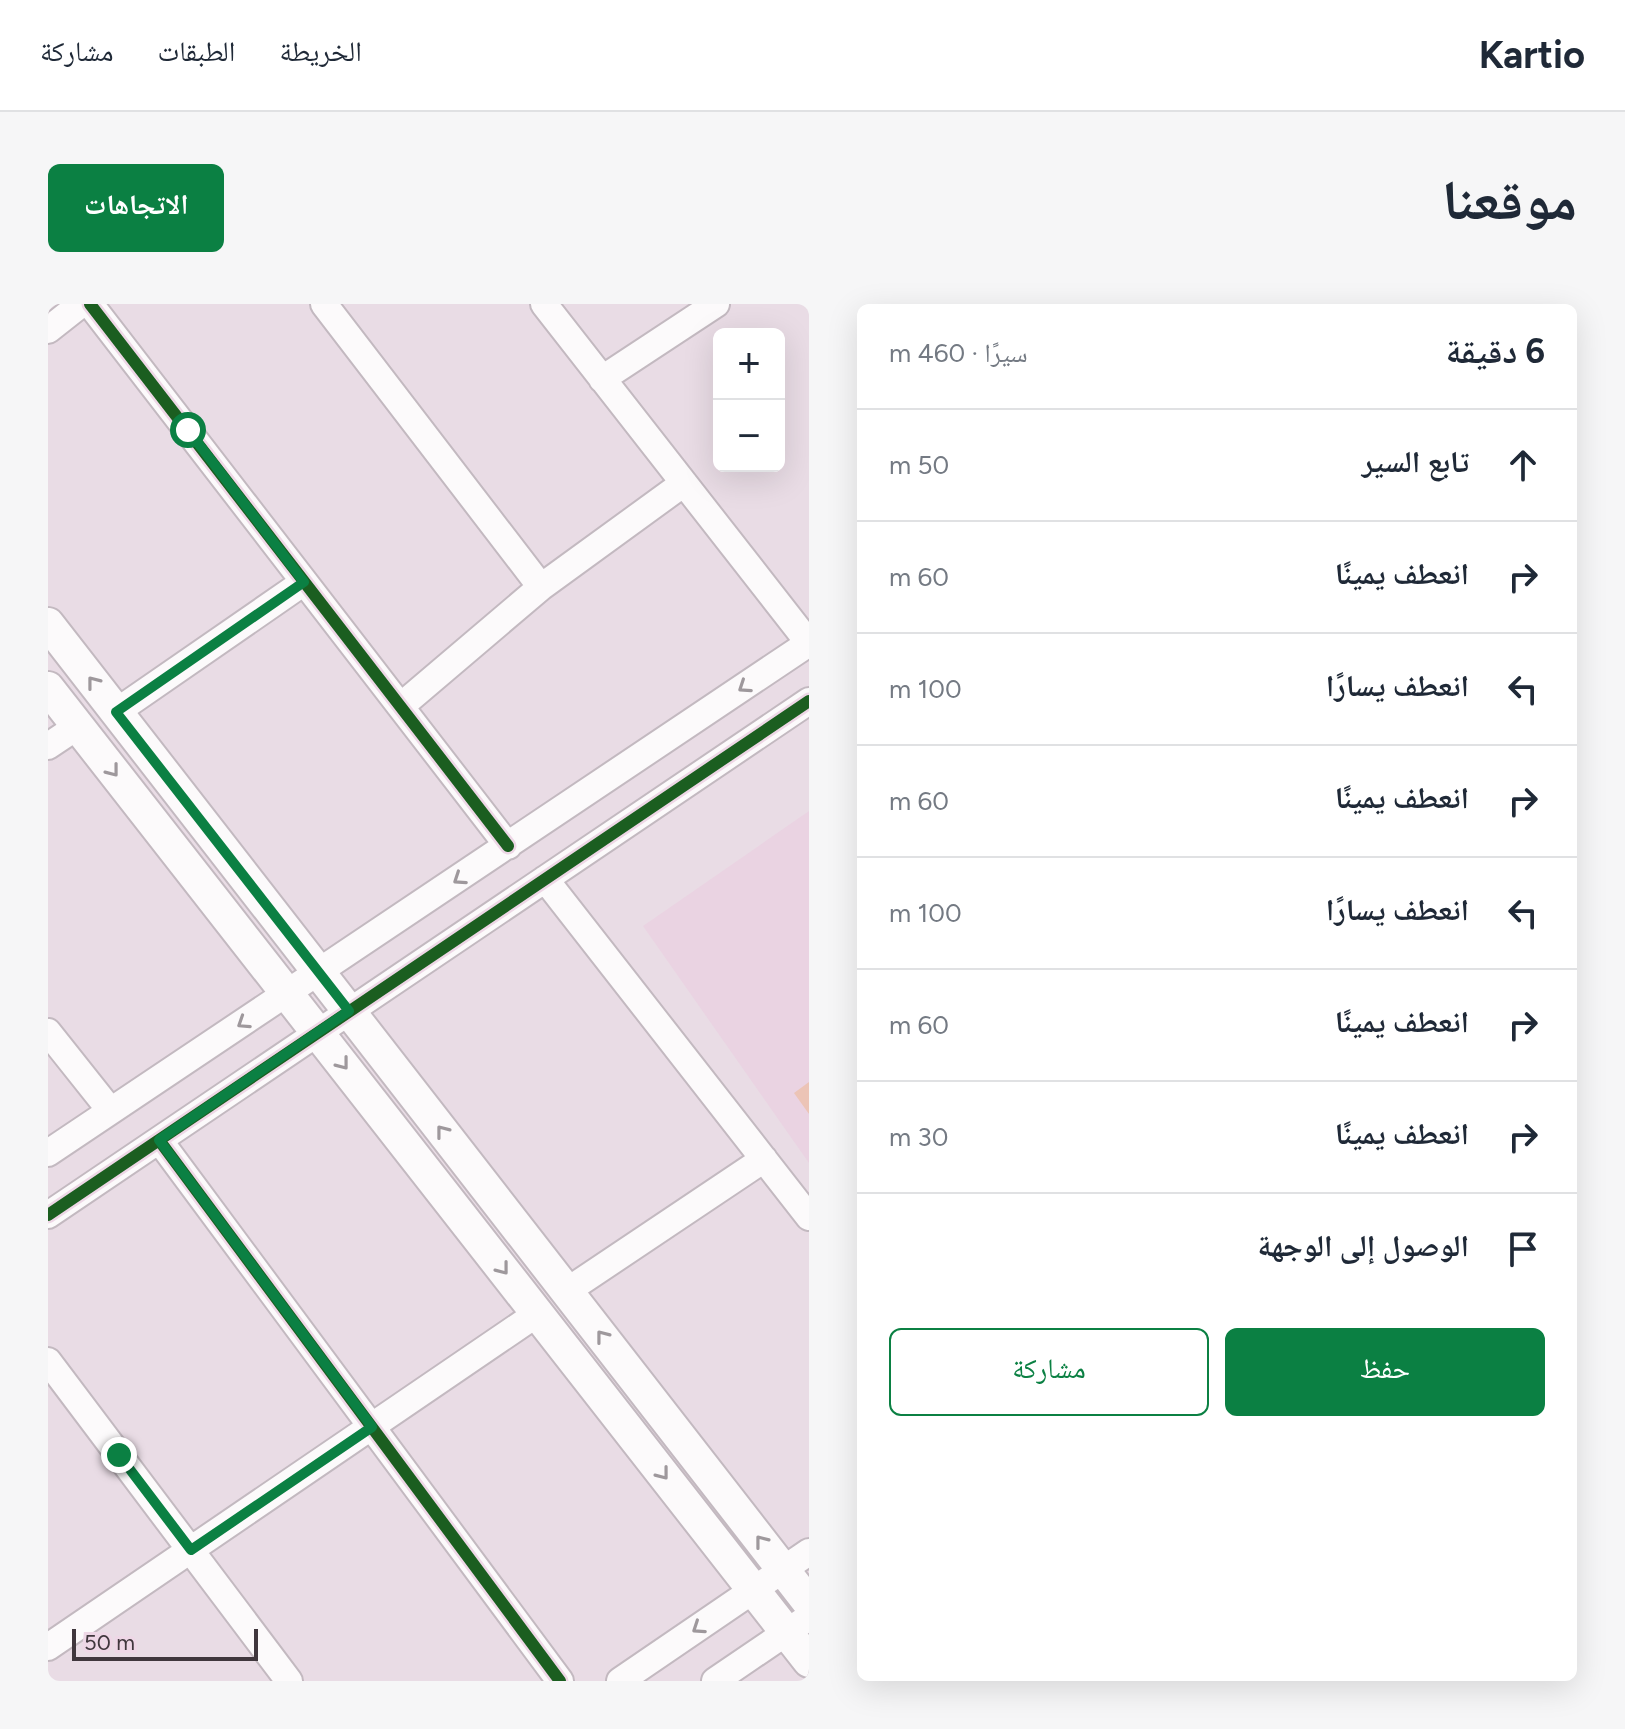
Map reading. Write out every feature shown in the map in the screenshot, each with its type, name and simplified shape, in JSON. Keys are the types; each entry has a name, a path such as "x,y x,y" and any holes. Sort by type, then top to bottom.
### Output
{"main road":[{"path":"48,624 567,1291 796,1561 809,1603"},
{"path":"48,688 754,1590 798,1625 809,1661"}],"street":[{"path":"48,330 81,304"},
{"path":"90,304 508,846"},
{"path":"324,304 541,587"},
{"path":"48,1153 809,643 544,304"},
{"path":"602,379 716,304"},
{"path":"401,706 541,587 684,483"},
{"path":"116,712 304,582"},
{"path":"48,1215 809,701"},
{"path":"48,746 78,726"},
{"path":"545,879 809,1217"},
{"path":"48,1032 110,1110"},
{"path":"159,1140 560,1681"},
{"path":"567,1291 764,1159"},
{"path":"48,1647 538,1313"},
{"path":"48,1361 289,1681"},
{"path":"620,1681 796,1561"},
{"path":"715,1681 798,1625"}],"shaded area":[{"path":"809,811 809,1163 643,926"},
{"path":"809,1082 809,1114 794,1093"}],"cycle path":[{"path":"90,304 508,846"},
{"path":"48,1215 809,701"},
{"path":"159,1140 560,1681"}],"route":[{"path":"119,1455 191,1550 372,1427 159,1140 349,1011 116,712 304,582 188,430"}]}
